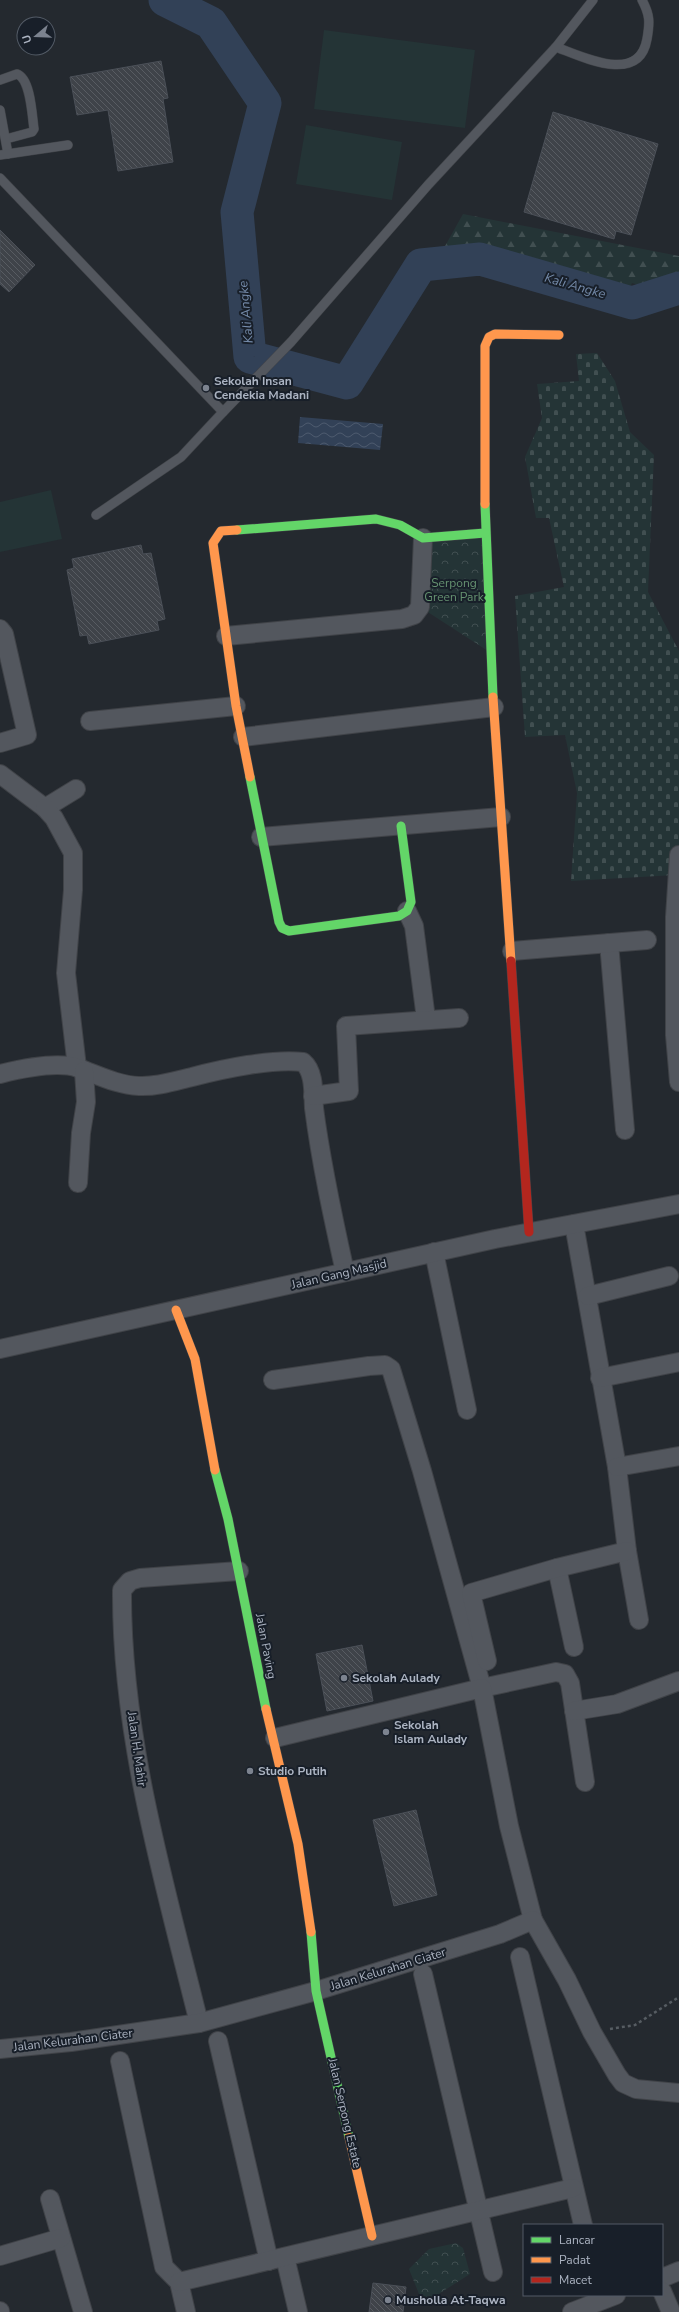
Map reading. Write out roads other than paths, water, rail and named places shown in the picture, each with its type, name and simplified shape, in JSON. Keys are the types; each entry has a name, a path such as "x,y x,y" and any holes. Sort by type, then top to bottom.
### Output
{"street":[{"path":"529,1232 512,951 494,707 485,533 484,346 489,338 495,334 559,335"},
{"path":"401,826 411,902 407,911 399,916 289,932 282,928 279,922 261,837 236,706 212,543 221,531 376,519 400,525 423,538 485,533"},
{"path":"226,636 402,619 414,615 420,607 423,538"},
{"path":"0,629 4,634 27,734 0,743"},
{"path":"90,721 236,706"},
{"path":"242,737 494,707"},
{"path":"0,774 45,808 54,818 73,853 73,890 66,973 86,1102 81,1128 78,1183"},
{"path":"45,808 76,789"},
{"path":"261,837 501,817"},
{"path":"679,855 675,916 675,1035 679,1082"},
{"path":"407,911 414,926 425,1011"},
{"path":"512,951 647,940"},
{"path":"609,942 625,1130"},
{"path":"313,1096 349,1091 346,1026 459,1018"},
{"path":"0,1074 32,1067 80,1069 104,1080 138,1086 161,1084 216,1071 294,1061 303,1062 308,1066 333,1221 345,1272"},
{"name":"Jalan Gang Masjid","path":"0,1349 434,1252 529,1232 679,1204"},
{"path":"574,1224 588,1296 639,1620"},
{"path":"434,1252 467,1410"},
{"path":"588,1296 669,1276"},
{"name":"Jalan Paving","path":"176,1310 195,1360 210,1452 239,1571 264,1699 275,1738 299,1851 313,1948 316,1991"},
{"path":"600,1378 679,1362"},
{"path":"273,1380 369,1366 385,1365 391,1369 422,1471 482,1688 509,1826 532,1920 567,1980 592,2032 616,2075 623,2083 636,2089 679,2093"},
{"path":"616,1467 679,1456"},
{"path":"488,1669 471,1593 557,1568 627,1551"},
{"path":"557,1568 574,1647"},
{"name":"Jalan H. Mahir","path":"199,2023 143,1793 134,1741 122,1626 122,1590 130,1581 140,1578 239,1571"},
{"path":"275,1738 482,1688 561,1672 565,1674 570,1683 584,1782"},
{"path":"574,1711 617,1704 679,1681"},
{"name":"Jalan Kelurahan Ciater","path":"0,2049 71,2042 199,2023 316,1991 500,1934 532,1920"},
{"path":"520,1957 582,2224"},
{"path":"423,1974 493,2272"},
{"name":"Jalan Serpong Estate","path":"316,1991 372,2236"},
{"path":"218,2041 277,2259 298,2312"},
{"path":"120,2061 164,2267 179,2282 186,2312"},
{"path":"179,2282 573,2188"},
{"path":"50,2199 83,2312"},
{"path":"0,2256 61,2238"},
{"path":"663,2278 679,2271"},
{"path":"663,2294 670,2312"},
{"path":"572,2312 613,2296"}],"lane":[{"path":"96,515 181,456 291,342 428,185 556,47 593,0"},
{"path":"556,47 599,63 616,65 633,62 645,49 650,20 642,0"},
{"path":"0,80 17,74 22,77 29,91 34,129 32,132 6,140"},
{"path":"0,110 6,140 4,154 68,145"},
{"path":"0,178 223,412"}],"water":[{"path":"300,417 383,424 380,450 298,443"}],"waterway":[{"name":"Kali Angke","path":"165,0 211,23 265,103 237,212 250,357 347,383 421,265 480,259 632,303 679,288"}],"place":[{"name":"Sekolah Insan Cendekia Madani","path":"206,388"},
{"name":"Sekolah Aulady","path":"344,1678"},
{"name":"Sekolah Islam Aulady","path":"386,1732"},
{"name":"Studio Putih","path":"250,1771"},
{"name":"Musholla At-Taqwa","path":"388,2300"}],"park label":[{"name":"Serpong Green Park","path":"454,590"}]}
